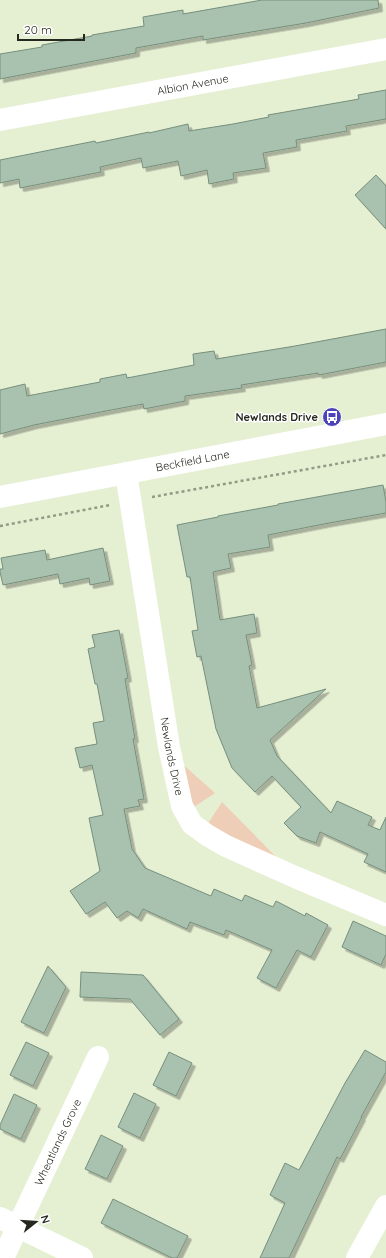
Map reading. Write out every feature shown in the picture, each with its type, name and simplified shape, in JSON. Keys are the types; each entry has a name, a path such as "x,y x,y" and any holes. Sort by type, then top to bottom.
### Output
{"street":[{"name":"Albion Avenue","path":"0,120 386,49"},
{"name":"Beckfield Lane","path":"0,497 386,424"},
{"name":"Newlands Drive","path":"126,473 169,747 182,806 192,824 226,846 386,915"},
{"name":"Wheatlands Grove","path":"3,1258 9,1222 98,1057"},
{"path":"357,1258 386,1206"},
{"path":"9,1222 82,1258"}],"path":[{"path":"0,526 130,502 184,490 386,455"}],"shaded area":[{"path":"180,762 215,793 191,809"},
{"path":"222,802 278,859 207,825"}],"building":[{"path":"262,0 378,0 379,8 306,23 203,40 203,36 136,48 136,53 0,79 0,54 144,26 143,17 183,10 183,14"},
{"path":"386,90 386,119 346,126 347,131 296,140 297,147 263,153 266,168 233,173 234,179 209,184 207,170 181,176 178,161 143,168 141,158 100,167 101,172 20,188 19,179 0,183 0,160 95,141 96,143 149,133 188,124 189,131 233,124 269,117 268,115 359,99 358,95"},
{"path":"376,175 386,186 386,229 355,195"},
{"path":"386,329 386,362 319,375 318,373 241,385 242,388 185,396 185,401 144,409 143,404 34,425 0,434 0,390 25,384 27,396 100,382 100,379 126,374 127,378 194,365 193,354 214,351 216,359"},
{"path":"383,485 386,513 268,535 270,547 228,554 231,568 213,572 220,620 254,614 257,633 246,635 252,665 249,666 257,708 326,689 270,740 277,756 331,813 337,801 372,817 368,825 380,830 386,817 386,872 364,862 368,854 320,832 316,843 297,836 284,823 301,807 272,776 255,792 232,768 216,729 201,656 197,657 192,631 198,630 190,577 187,577 177,525 278,504"},
{"path":"103,548 110,581 90,585 89,578 60,584 58,574 3,585 0,572 0,569 3,569 1,558 45,550 47,560"},
{"path":"119,630 128,678 125,679 135,739 133,739 144,799 138,800 140,806 124,809 132,849 145,868 211,896 214,889 242,901 245,895 273,907 276,901 305,916 306,913 328,925 311,957 297,950 276,988 257,978 272,950 226,930 224,935 190,922 187,929 143,909 138,918 127,911 117,918 105,902 86,914 70,891 100,871 89,818 103,815 92,765 80,768 75,748 97,744 93,723 104,721 88,649 95,647 92,635"},
{"path":"353,921 386,936 386,954 381,965 342,947"},
{"path":"48,966 66,987 44,1033 21,1022"},
{"path":"81,972 143,975 179,1019 160,1035 130,999 80,997"},
{"path":"26,1042 49,1053 33,1086 10,1075"},
{"path":"365,1050 386,1062 386,1072 340,1159 337,1157 289,1258 260,1258 285,1203 270,1195 285,1163 299,1170 345,1083"},
{"path":"169,1052 192,1063 176,1096 153,1085"},
{"path":"134,1093 156,1104 140,1138 118,1127"},
{"path":"14,1094 37,1105 21,1139 0,1129 0,1125"},
{"path":"101,1135 123,1146 107,1179 85,1169"},
{"path":"113,1199 188,1236 177,1258 172,1258 101,1223"}],"place":[{"name":"Newlands Drive","path":"332,417"}]}
